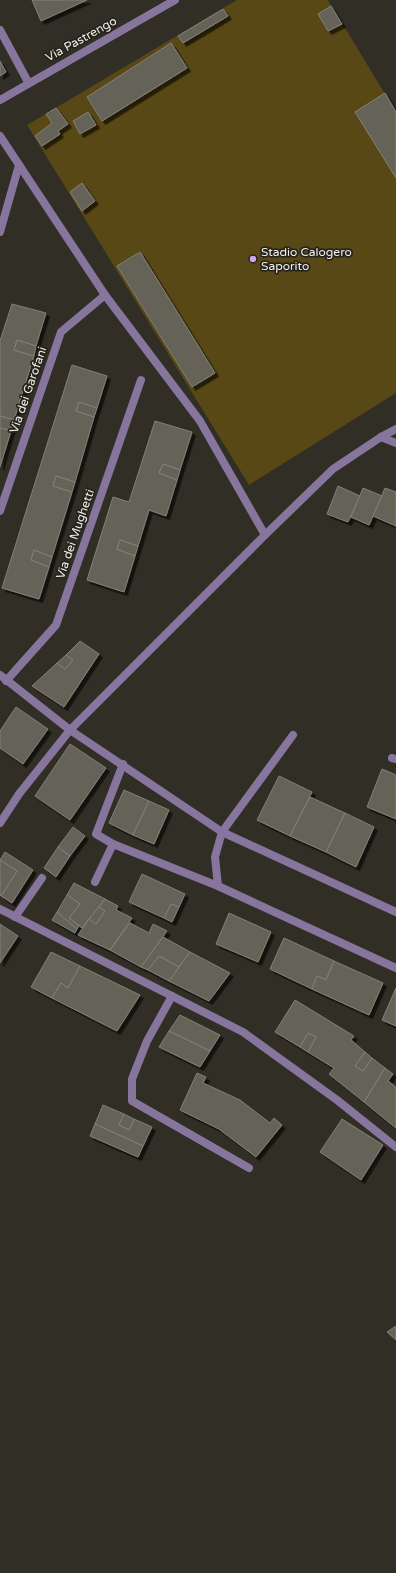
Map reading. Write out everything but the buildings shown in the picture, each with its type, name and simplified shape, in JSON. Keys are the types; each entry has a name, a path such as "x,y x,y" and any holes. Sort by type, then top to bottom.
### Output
{"street":[{"name":"Via Pastrengo","path":"0,100 28,82 175,0"},
{"path":"0,30 28,82"},
{"path":"0,136 105,295 200,421 265,534"},
{"path":"0,232 19,165"},
{"name":"Via dei Garofani","path":"0,511 61,332 105,295"},
{"name":"Via dei Mughetti","path":"6,681 56,625 141,380"},
{"path":"0,823 19,794 70,730 265,534 334,469 381,437 396,429"},
{"path":"381,437 396,443"},
{"path":"0,675 70,730 123,764 222,832 396,912"},
{"path":"218,886 215,857 222,832 293,735"},
{"path":"123,764 96,834 113,844 218,886 396,968"},
{"path":"95,882 113,844"},
{"path":"14,917 42,878"},
{"path":"0,909 243,1032 337,1100 396,1147"},
{"path":"172,996 147,1041 132,1079 132,1102 249,1168"}],"shaded area":[{"name":"Stadio Calogero Saporito","path":"237,0 328,0 396,112 396,393 249,485 27,125"}],"place":[{"name":"Stadio Calogero Saporito","path":"253,259"}]}
